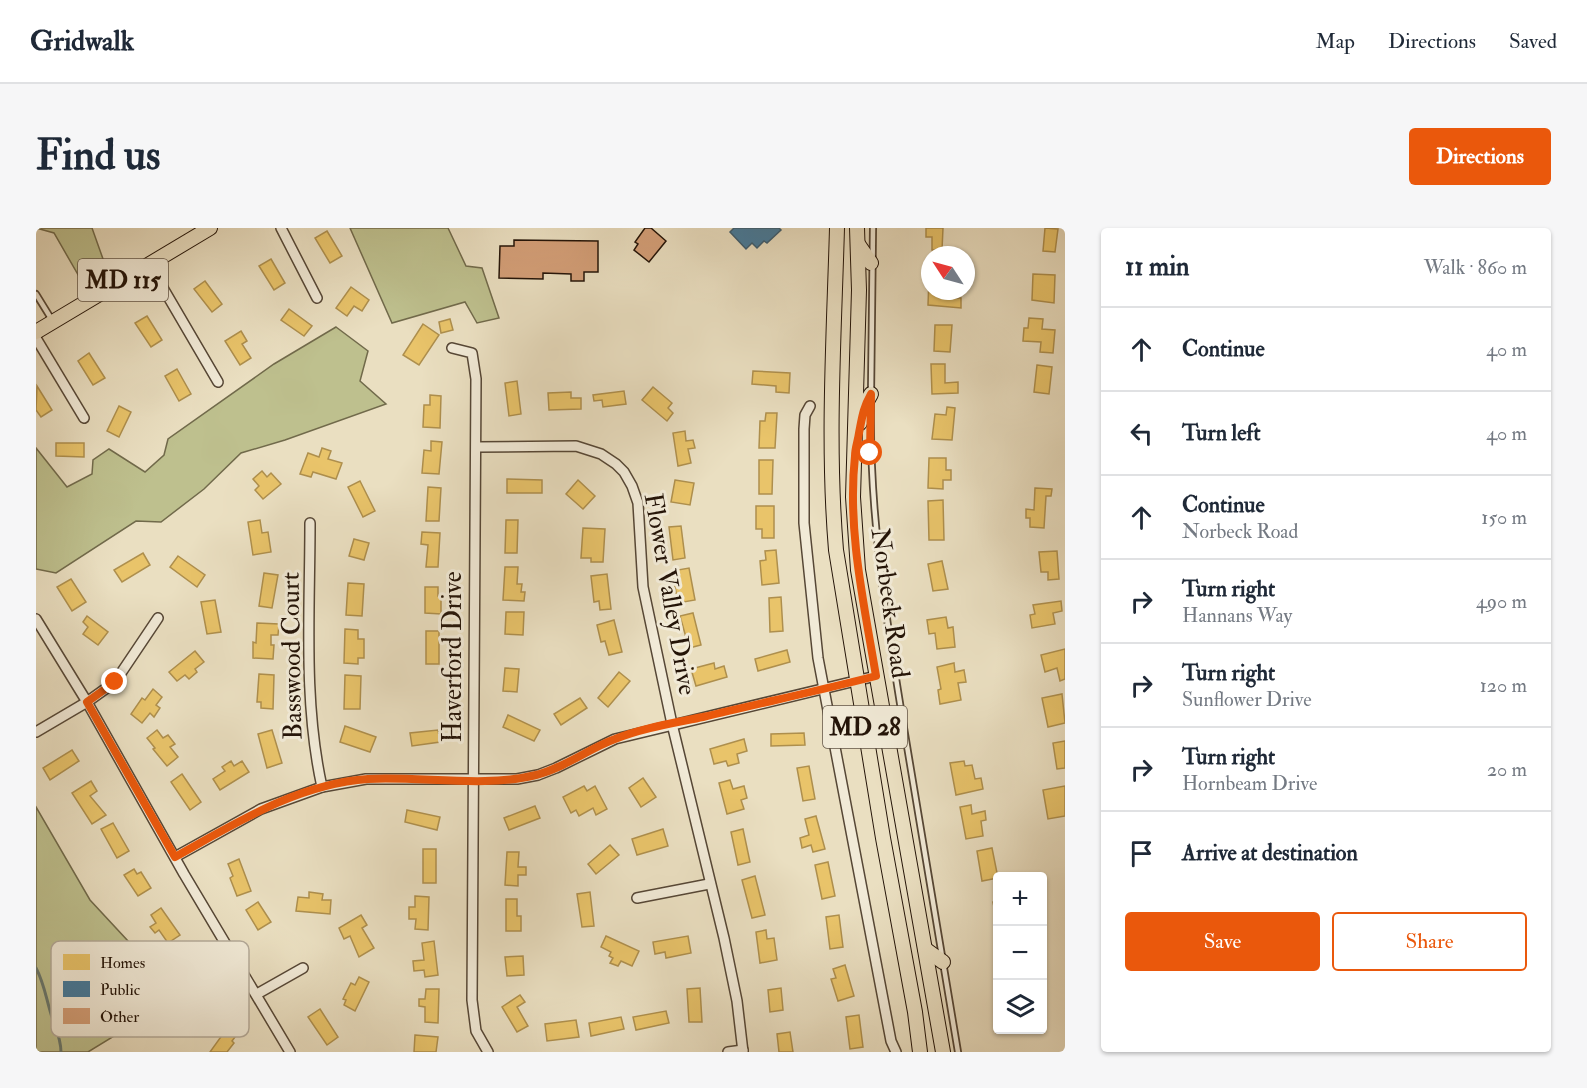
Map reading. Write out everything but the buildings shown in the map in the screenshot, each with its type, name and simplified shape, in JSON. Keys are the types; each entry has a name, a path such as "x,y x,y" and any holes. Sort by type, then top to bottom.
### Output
{"main road":[{"name":"Norbeck Road","path":"837,228 832,509 836,550 920,1052"},
{"name":"Norbeck Road","path":"857,228 859,290 853,497 858,570 943,1052"},
{"name":"MD 115","path":"36,332 202,230"},
{"path":"858,244 871,263"},
{"path":"855,455 863,408 871,394"},
{"path":"925,949 943,962"}],"street":[{"path":"281,228 317,298"},
{"path":"149,264 218,382"},
{"path":"36,338 84,418"},
{"name":"Haverford Drive","path":"452,348 472,352 476,379 472,1000 476,1031 488,1052"},
{"path":"810,406 805,415 804,429 804,523 818,658 889,1030 896,1052"},
{"name":"Flower Valley Drive","path":"477,447 576,446 601,454 616,464 632,486 638,503 643,587 672,724 732,980 743,1051"},
{"name":"Basswood Court","path":"310,523 310,712 313,749 322,787"},
{"path":"36,732 87,702 115,682 158,618"},
{"path":"36,619 87,702 184,874 225,941"},
{"path":"175,857 261,809 322,787 366,780 517,779 538,775 615,739 876,676"},
{"path":"637,898 710,885"},
{"path":"257,994 303,968"},
{"path":"249,981 290,1052"},
{"path":"728,1052 743,1051"}],"lane":[{"path":"873,228 870,453 880,571 958,1052"},
{"path":"36,294 53,322"}],"green space":[{"path":"36,228 92,228 108,273 84,285 54,233"},
{"path":"350,228 448,228 466,266 482,268 499,318 477,323 465,302 392,323"},
{"path":"336,327 368,351 360,381 386,404 241,453 204,489 161,522 136,521 56,573 36,569 36,448 67,487 92,474 93,460 109,449 145,472 164,455 168,439 274,364"},
{"path":"36,807 90,900 128,941 51,941 51,1037 113,1037 88,1052 36,1052"}],"waterway":[{"path":"36,968 51,1014"},
{"path":"59,1037 61,1052"}],"route":[{"path":"115,682 87,702 175,857 261,809 322,787 366,780 517,779 538,775 615,739 876,676 858,570 853,497 860,419 871,394 870,453"}]}
